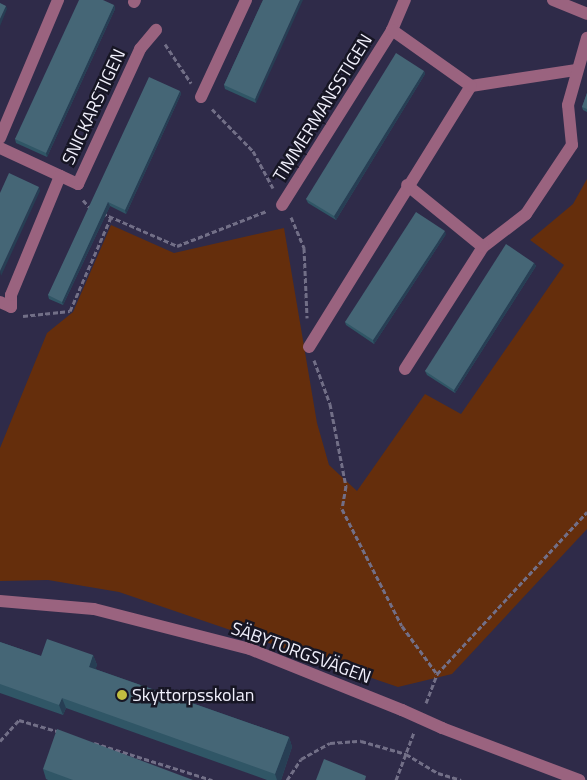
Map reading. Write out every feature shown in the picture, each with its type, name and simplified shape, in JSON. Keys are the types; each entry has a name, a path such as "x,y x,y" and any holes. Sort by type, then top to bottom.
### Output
{"street":[{"path":"0,138 58,0"},
{"path":"201,97 246,0"},
{"name":"TIMMERMANSSTIGEN","path":"282,205 392,30 405,0"},
{"path":"553,0 587,14"},
{"name":"SNICKARSTIGEN","path":"0,148 78,184 140,49 156,30"},
{"name":"TIMMERMANSSTIGEN","path":"392,30 470,86"},
{"path":"405,369 483,247 526,214 553,180 572,145 568,105 575,70 587,38"},
{"path":"309,347 407,185 470,86 575,70"},
{"name":"SNICKARSTIGEN","path":"6,305 60,176"},
{"path":"407,185 483,247"},
{"name":"SÄBYTORGSVÄGEN","path":"0,601 94,609 250,649 442,728 579,780"}],"path":[{"path":"78,184 85,206 177,246 282,205"},
{"path":"6,305 24,317 70,310 111,217"},
{"path":"424,708 437,674 587,512"},
{"path":"0,742 19,720 66,734"},
{"path":"396,780 417,726"},
{"path":"85,740 212,780"},
{"path":"287,780 302,758 330,743 361,741 406,754 438,773 461,780"}],"shaded area":[{"path":"587,179 587,529 452,674 398,687 119,592 48,580 0,581 0,448 47,333 73,312 111,225 174,253 284,228 317,423 329,465 357,491 425,394 461,414 564,265 530,240 573,204"}],"building":[{"path":"79,0 103,0 114,5 46,153 15,139"},
{"path":"263,0 300,0 255,99 224,85"},
{"path":"0,3 6,6 0,19"},
{"path":"396,53 424,71 334,216 306,199"},
{"path":"149,77 180,91 125,210 108,202 62,302 48,295"},
{"path":"587,93 587,109 582,107"},
{"path":"9,173 39,187 0,271 0,193"},
{"path":"416,212 445,231 373,340 345,322"},
{"path":"506,244 534,263 454,390 425,371"},
{"path":"47,639 93,655 89,667 289,737 275,774 62,698 59,705 0,684 0,642 41,656"},
{"path":"57,729 193,780 73,780 43,769"},
{"path":"324,759 366,776 365,780 316,780"}],"place":[{"name":"Skyttorpsskolan","path":"122,695"}]}
